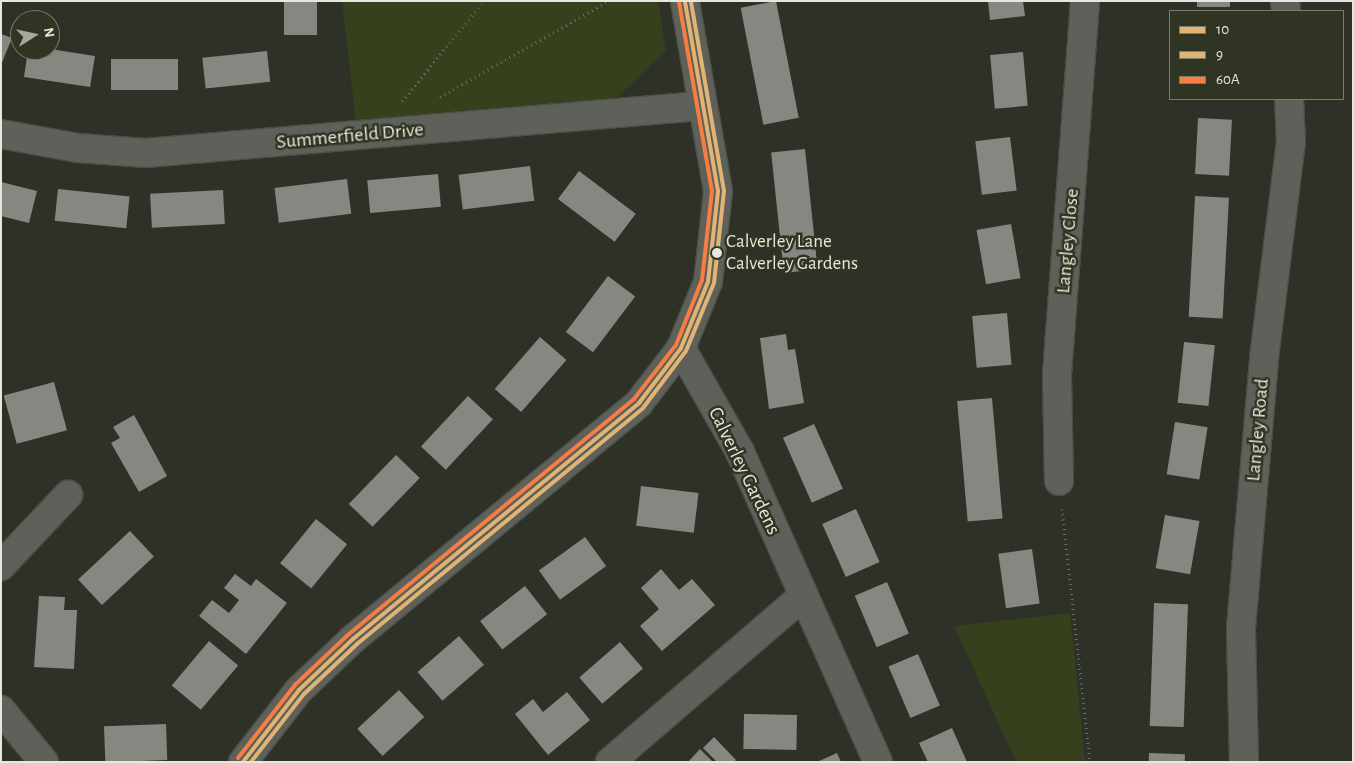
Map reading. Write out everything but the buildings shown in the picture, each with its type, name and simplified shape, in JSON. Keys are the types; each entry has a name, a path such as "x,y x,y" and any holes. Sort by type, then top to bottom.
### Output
{"street":[{"path":"243,762 299,690 346,646 638,403 680,348 708,282 718,190 700,106 685,1"},
{"name":"Langley Close","path":"1059,481 1057,374 1085,1"},
{"name":"Langley Road","path":"1244,762 1241,628 1264,358 1290,142 1289,100"},
{"name":"Summerfield Drive","path":"1,134 78,148 146,153 700,106"},
{"name":"Calverley Gardens","path":"680,348 740,452 802,597 878,762"},
{"path":"1,566 68,494"},
{"path":"610,762 802,597"},
{"path":"1,710 44,762"}],"path":[{"path":"375,134 484,1"},
{"path":"435,100 608,1"},
{"path":"1059,481 1090,762"}],"green space":[{"path":"342,1 658,1 666,51 609,105 356,123"},
{"path":"1070,613 1085,762 1016,762 954,626"}],"transit line":[{"name":"10","path":"243,762 299,690 353,639 639,403 681,348 708,282 718,191 685,1"},
{"name":"9","path":"251,762 304,694 357,644 643,408 686,351 714,283 724,191 691,1"},
{"name":"60A","path":"238,758 295,685 349,634 634,399 676,345 702,280 712,191 679,2"}],"place":[{"name":"Calverley Lane Calverley Gardens","path":"717,253"}]}
